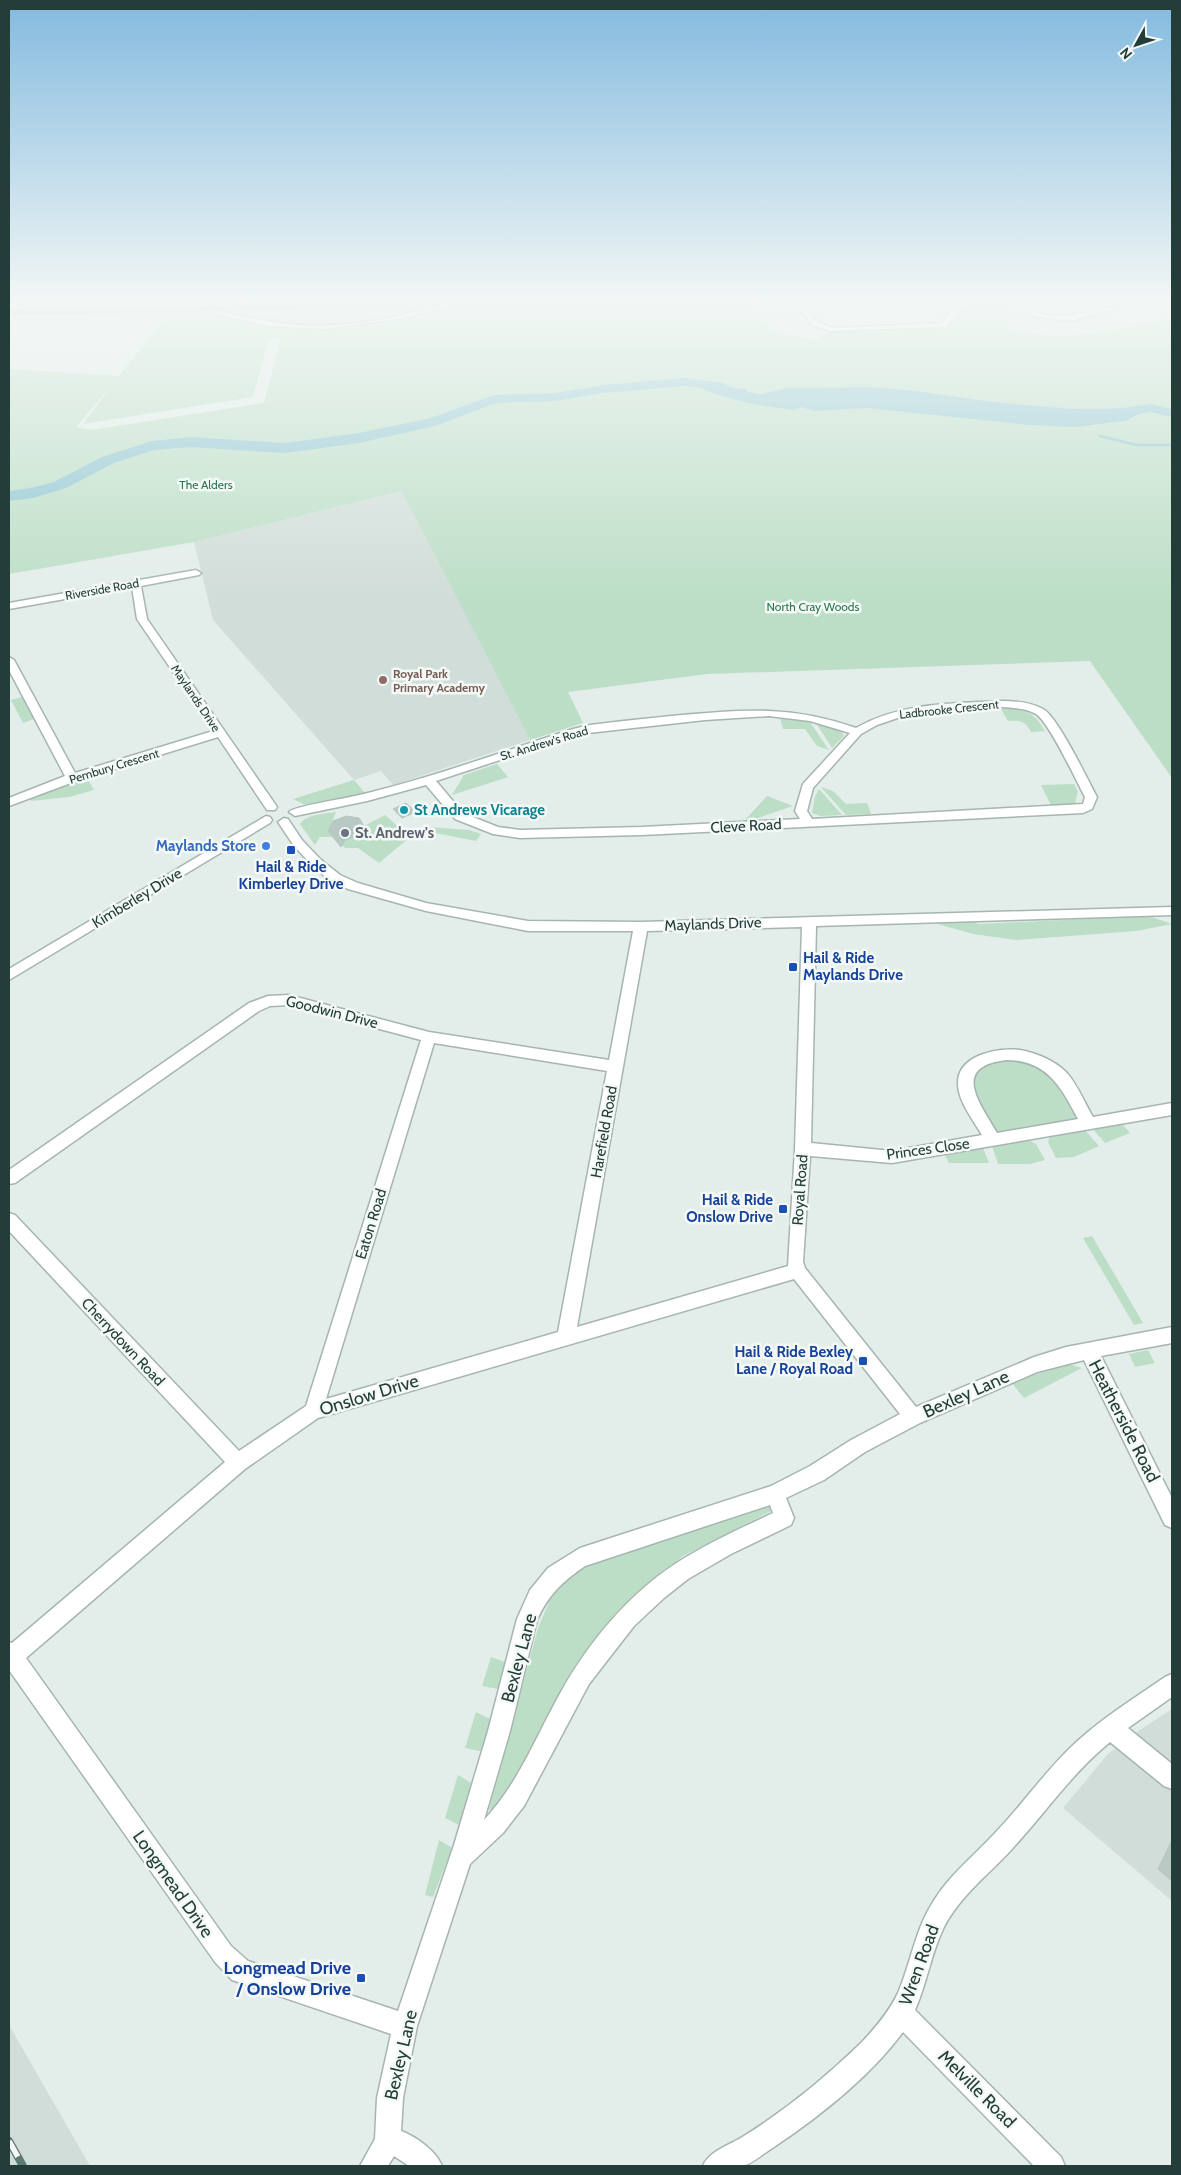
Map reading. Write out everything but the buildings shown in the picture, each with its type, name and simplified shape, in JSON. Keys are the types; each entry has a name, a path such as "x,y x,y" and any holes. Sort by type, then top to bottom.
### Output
{"street":[{"name":"Riverside Road","path":"9,606 196,574"},
{"name":"Maylands Drive","path":"136,584 142,619 271,807"},
{"path":"9,660 72,778"},
{"name":"Ladbrooke Crescent","path":"808,822 801,811 807,786 857,732 889,716 912,710 1012,703 1034,708 1041,712 1052,726 1091,797 1088,806 1083,809"},
{"name":"St. Andrew's Road","path":"295,812 358,801 577,731 618,724 758,712 809,717 857,732"},
{"name":"Pembury Crescent","path":"9,802 72,778 220,733"},
{"name":"Cleve Road","path":"428,780 459,816 497,831 520,834 642,831 1083,809"},
{"path":"282,804 291,807 295,812 291,819 273,823 266,820 264,814 271,807 282,804"},
{"name":"Kimberley Drive","path":"9,975 266,820"},
{"name":"Maylands Drive","path":"284,822 298,843 335,878 374,893 426,907 528,926 641,927 1172,911"},
{"name":"Royal Road","path":"797,1271 795,1262 803,1149 809,922"},
{"name":"Harefield Road","path":"566,1337 641,927"},
{"name":"Goodwin Drive","path":"9,1178 261,1003 281,999 429,1037 616,1067"},
{"name":"Eaton Road","path":"313,1412 429,1037"},
{"name":"Princes Close","path":"993,1140 967,1092 965,1081 974,1066 981,1061 1007,1055 1020,1055 1034,1060 1062,1077 1089,1124"},
{"name":"Princes Close","path":"803,1149 892,1157 1172,1109"},
{"name":"Cherrydown Road","path":"9,1220 238,1463"},
{"path":"797,1271 913,1417"},
{"name":"Onslow Drive","path":"10,1654 238,1463 313,1412 797,1271"},
{"name":"Bexley Lane","path":"373,2166 388,2142 390,2098 405,2026 461,1858 499,1731 527,1619 537,1596 556,1575 580,1558 775,1494 817,1473 858,1446 913,1417 1034,1365 1061,1356 1172,1335"},
{"name":"Heatherside Road","path":"1089,1351 1172,1518"},
{"name":"Bexley Lane","path":"461,1858 496,1825 522,1790 546,1741 591,1663 615,1632 668,1582 701,1560 784,1518 775,1494"},
{"name":"Longmead Drive","path":"10,1654 223,1954 241,1971 405,2026"},
{"name":"Wren Road","path":"716,2166 746,2152 814,2102 881,2039 901,2013 932,1925 944,1906 1033,1809 1057,1778 1080,1754 1110,1728 1172,1684"},
{"path":"1110,1728 1172,1778"},
{"name":"Melville Road","path":"901,2013 1052,2166"},
{"path":"388,2142 402,2144 429,2166"}],"shaded area":[{"name":"Royal Park Primary Academy","path":"403,491 530,740 393,785 381,771 354,780 213,620 194,542"},
{"path":"1172,1709 1172,1901 1063,1808 1108,1754"},
{"path":"9,2025 90,2166 9,2166"}],"green space":[{"path":"9,400 100,400 76,427 91,430 264,403 265,400 1172,400 1172,778 1090,661 707,674 568,692 583,723 530,740 402,491 194,542 9,574"},
{"path":"101,400 237,400 83,424"},
{"path":"22,697 34,719 23,723 11,700"},
{"path":"1001,709 1016,709 1027,712 1041,724 1045,731 1031,732 1022,722 1008,721"},
{"path":"780,718 810,722 829,750 817,746 805,729 783,729"},
{"path":"816,723 840,730 844,736 832,748"},
{"path":"497,764 508,777 452,795 464,775"},
{"path":"87,778 94,790 69,797 31,801 30,798"},
{"path":"354,780 366,794 308,806 293,799"},
{"path":"1074,784 1078,792 1075,803 1052,807 1041,785"},
{"path":"821,787 833,791 846,804 867,803 871,814 846,815"},
{"path":"819,789 842,815 820,816 812,813 815,796"},
{"path":"767,796 793,806 755,819 745,820"},
{"path":"336,812 328,831 332,837 320,837 315,845 300,824 311,816"},
{"path":"385,815 410,837 379,863 358,848 345,848 342,845 342,838 346,839 360,834 364,826"},
{"path":"427,827 469,830 481,834 476,841 435,833 425,829"},
{"path":"1149,916 1172,924 1136,931 1016,940 973,934 934,923 972,921 978,924"},
{"path":"1009,1060 1034,1065 1050,1076 1075,1113 1076,1119 1073,1123 1000,1135 996,1133 970,1087 980,1069 984,1066 994,1062"},
{"path":"1121,1123 1130,1133 1105,1143 1092,1128"},
{"path":"1084,1129 1099,1146 1074,1157 1056,1158 1048,1142 1050,1136"},
{"path":"1029,1140 1036,1144 1045,1160 1030,1164 998,1164 992,1146"},
{"path":"983,1148 989,1163 949,1163 944,1153"},
{"path":"1092,1236 1143,1323 1134,1325 1083,1238"},
{"path":"1148,1350 1155,1363 1135,1367 1129,1354"},
{"path":"1069,1364 1082,1368 1024,1398 1011,1382"},
{"path":"770,1501 773,1510 683,1556 657,1575 628,1602 602,1633 499,1809 489,1810 538,1628 550,1600 562,1582 581,1566"},
{"path":"491,1657 507,1663 499,1689 482,1686"},
{"path":"476,1712 492,1720 484,1752 465,1748"},
{"path":"458,1775 473,1784 459,1825 445,1818"},
{"path":"439,1840 452,1848 433,1897 425,1895"}],"water":[{"path":"736,400 975,400 1070,409 1151,408 1125,421 1074,427 1029,425 867,408 815,411 800,407 795,410"}],"waterway":[{"path":"9,496 33,493 60,485 108,460 152,446 192,442 285,448 359,438 435,422 493,400"},
{"path":"1115,413 1151,408 1172,413"},
{"path":"1100,436 1137,445 1172,445"}],"railway":[{"path":"9,2141 23,2166"}],"place":[{"name":"Royal Park Primary Academy","path":"383,680"},
{"name":"St Andrews Vicarage","path":"404,810"},
{"name":"St. Andrew's","path":"345,833"},
{"name":"Maylands Store","path":"266,846"},
{"name":"Hail & Ride Kimberley Drive","path":"291,850"},
{"name":"Hail & Ride Maylands Drive","path":"793,967"},
{"name":"Hail & Ride Onslow Drive","path":"783,1209"},
{"name":"Hail & Ride Bexley Lane / Royal Road","path":"863,1361"},
{"name":"Longmead Drive / Onslow Drive","path":"361,1978"}],"park label":[{"name":"The Alders","path":"206,484"},
{"name":"North Cray Woods","path":"813,606"}]}
